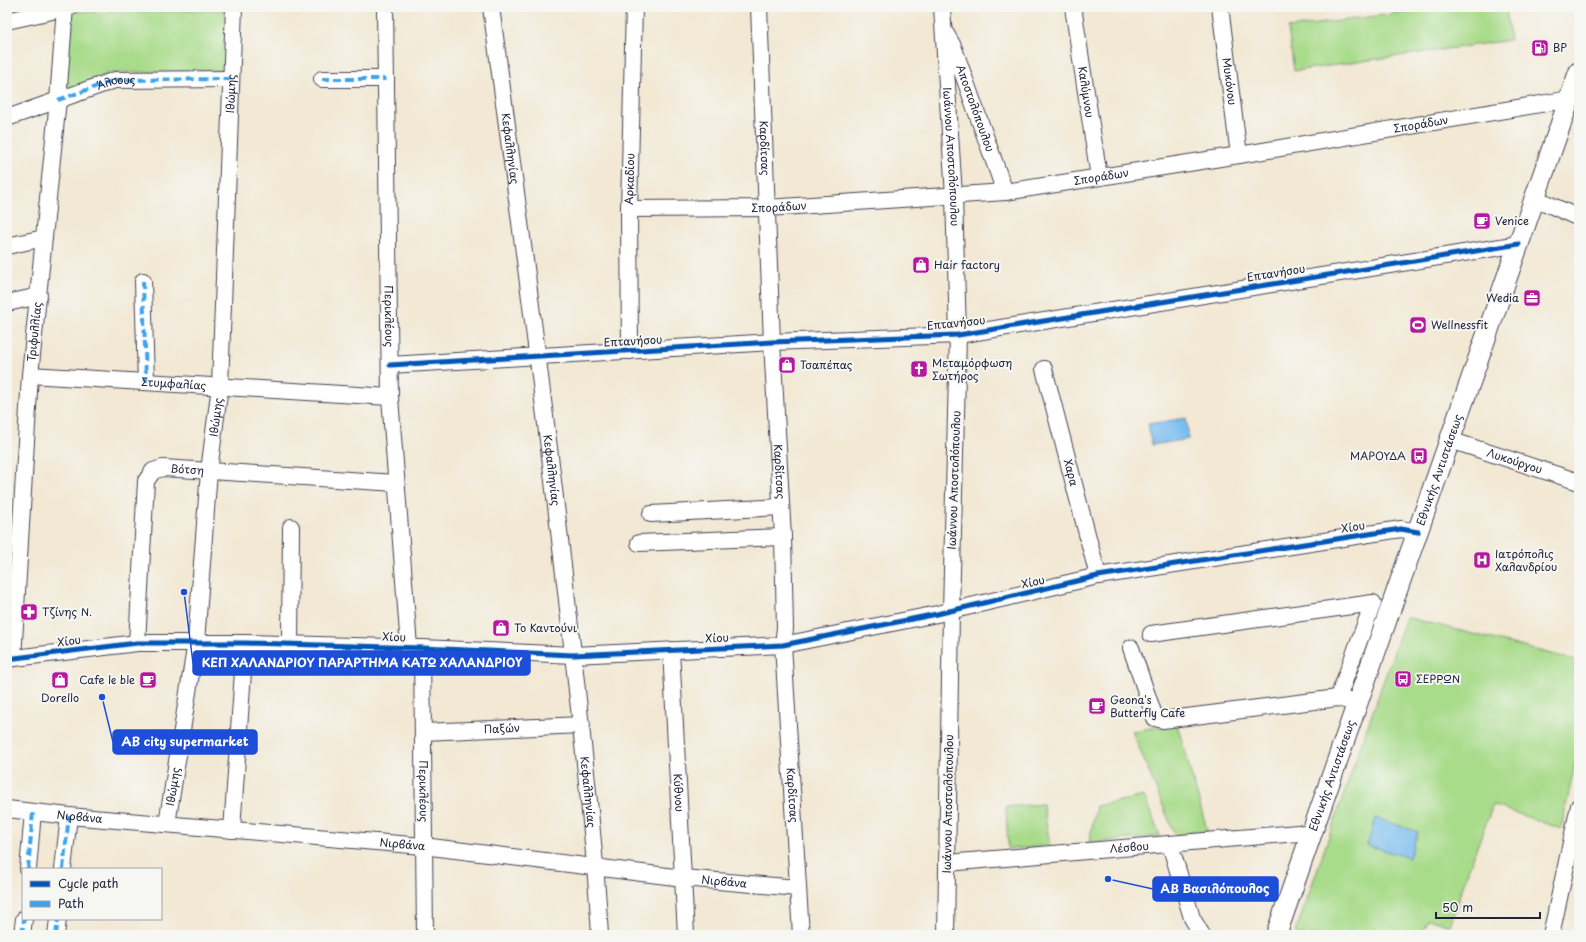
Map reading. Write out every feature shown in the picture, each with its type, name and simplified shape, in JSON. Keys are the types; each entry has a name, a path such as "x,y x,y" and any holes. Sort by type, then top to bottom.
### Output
{"main road":[{"name":"Εθνικής Αντιστάσεως","path":"1276,935 1357,704 1382,606 1418,532 1579,72"}],"street":[{"path":"7,21 67,7"},
{"name":"Τριφυλλίας","path":"10,658 30,375 67,7"},
{"name":"Ιθώμης","path":"167,824 196,642 209,471 220,386 234,7"},
{"name":"Περικλέους","path":"385,7 390,397 396,483 423,732 425,935"},
{"name":"Κεφαλληνίας","path":"491,7 538,356 582,725 596,868 600,935"},
{"name":"Αρκαδίου","path":"630,351 629,209 634,7"},
{"name":"Καρδίτσας","path":"759,7 772,342 781,507 785,628 783,645 801,935"},
{"name":"Ιωάννου Αποστολόπουλου","path":"933,7 942,26"},
{"name":"Ιωάννου Αποστολόπουλου","path":"942,7 942,26 954,196 958,335 951,611 946,935"},
{"name":"Καλύμνου","path":"1073,7 1099,177"},
{"name":"Μυκόνου","path":"1220,7 1239,155"},
{"name":"Αποστολόπουλου","path":"942,26 953,46 1005,192"},
{"name":"Άλσους","path":"7,118 115,80 231,79"},
{"path":"322,79 386,79"},
{"name":"Σποράδων","path":"629,209 767,208 1005,192 1239,155 1570,99"},
{"path":"1535,198 1579,218"},
{"path":"7,246 44,238"},
{"name":"Επτανήσου","path":"390,365 772,342 958,335 1519,244"},
{"path":"143,281 146,382"},
{"path":"7,303 39,296"},
{"name":"Χαρα","path":"1044,369 1098,576"},
{"name":"Στυμφαλίας","path":"30,375 390,397"},
{"name":"Λυκούργου","path":"1450,440 1579,482"},
{"name":"Βότση","path":"137,643 146,481 153,471 163,468 396,483"},
{"path":"651,514 781,507"},
{"path":"290,644 291,527"},
{"name":"Χίου","path":"10,658 137,643 196,642 415,648 573,655 783,645 951,611 1098,576 1401,530 1418,532"},
{"path":"639,543 782,536"},
{"path":"1151,634 1382,606"},
{"path":"1338,698 1382,606"},
{"path":"232,830 245,643"},
{"path":"1131,648 1155,718 1163,720 1338,698 1357,704"},
{"name":"Κύθνου","path":"671,650 686,935"},
{"name":"Παξών","path":"423,732 582,725"},
{"path":"1551,935 1576,834 1579,806"},
{"name":"Νιρβάνα","path":"7,809 69,816 423,846 683,878 798,888"},
{"path":"28,868 33,812"},
{"path":"63,868 69,816"},
{"name":"Λέσβου","path":"947,863 1298,833 1311,837"},
{"path":"1170,844 1192,918 1202,935"},
{"path":"22,935 24,920"},
{"path":"56,935 58,920"}],"green space":[{"path":"1442,7 1506,7 1510,40 1294,71 1288,28"},
{"path":"227,10 225,70 111,73 63,91 69,12"},
{"path":"1406,617 1579,661 1579,746 1561,829 1493,805 1466,876 1450,926 1428,919 1421,935 1300,935 1295,933"},
{"path":"1177,724 1208,833 1175,835 1132,731"},
{"path":"1144,796 1160,836 1089,843 1096,806"},
{"path":"1043,804 1050,846 1008,849 1006,807"}],"water":[{"path":"1186,418 1189,439 1152,445 1148,424"},
{"path":"1376,818 1418,832 1409,858 1367,845"}],"marked path":[{"path":"58,100 115,80 231,79"},
{"path":"322,79 386,79"},
{"path":"143,281 146,382"},
{"path":"28,868 33,812"},
{"path":"63,868 69,816"},
{"path":"22,935 24,920"},
{"path":"56,935 58,920"}],"cycle path":[{"path":"390,365 772,342 958,335 1519,244"},
{"path":"7,659 137,643 245,643 422,648 573,655 783,645 937,614 1098,576 1401,529 1418,532"}],"place":[{"name":"BP","path":"1540,48"},
{"name":"Venice","path":"1482,221"},
{"name":"Hair factory","path":"921,265"},
{"name":"Wedia","path":"1532,298"},
{"name":"Wellnessfit","path":"1418,325"},
{"name":"Τσαπέπας","path":"787,365"},
{"name":"Μεταμόρφωση Σωτήρος","path":"919,369"},
{"name":"ΜΑΡΟΥΔΑ","path":"1419,456"},
{"name":"Ιατρόπολις Χαλανδρίου","path":"1482,560"},
{"name":"ΚΕΠ ΧΑΛΑΝΔΡΙΟΥ ΠΑΡΑΡΤΗΜΑ ΚΑΤΩ ΧΑΛΑΝΔΡΙΟΥ","path":"184,592"},
{"name":"Τζίνης Ν.","path":"29,612"},
{"name":"Το Καντούνι","path":"501,628"},
{"name":"ΣΕΡΡΩΝ","path":"1403,679"},
{"name":"Dorello","path":"60,680"},
{"name":"Cafe le ble","path":"148,680"},
{"name":"AB city supermarket","path":"102,697"},
{"name":"Geona's Butterfly Cafe","path":"1097,706"},
{"name":"ΑΒ Βασιλόπουλος","path":"1108,879"}]}
